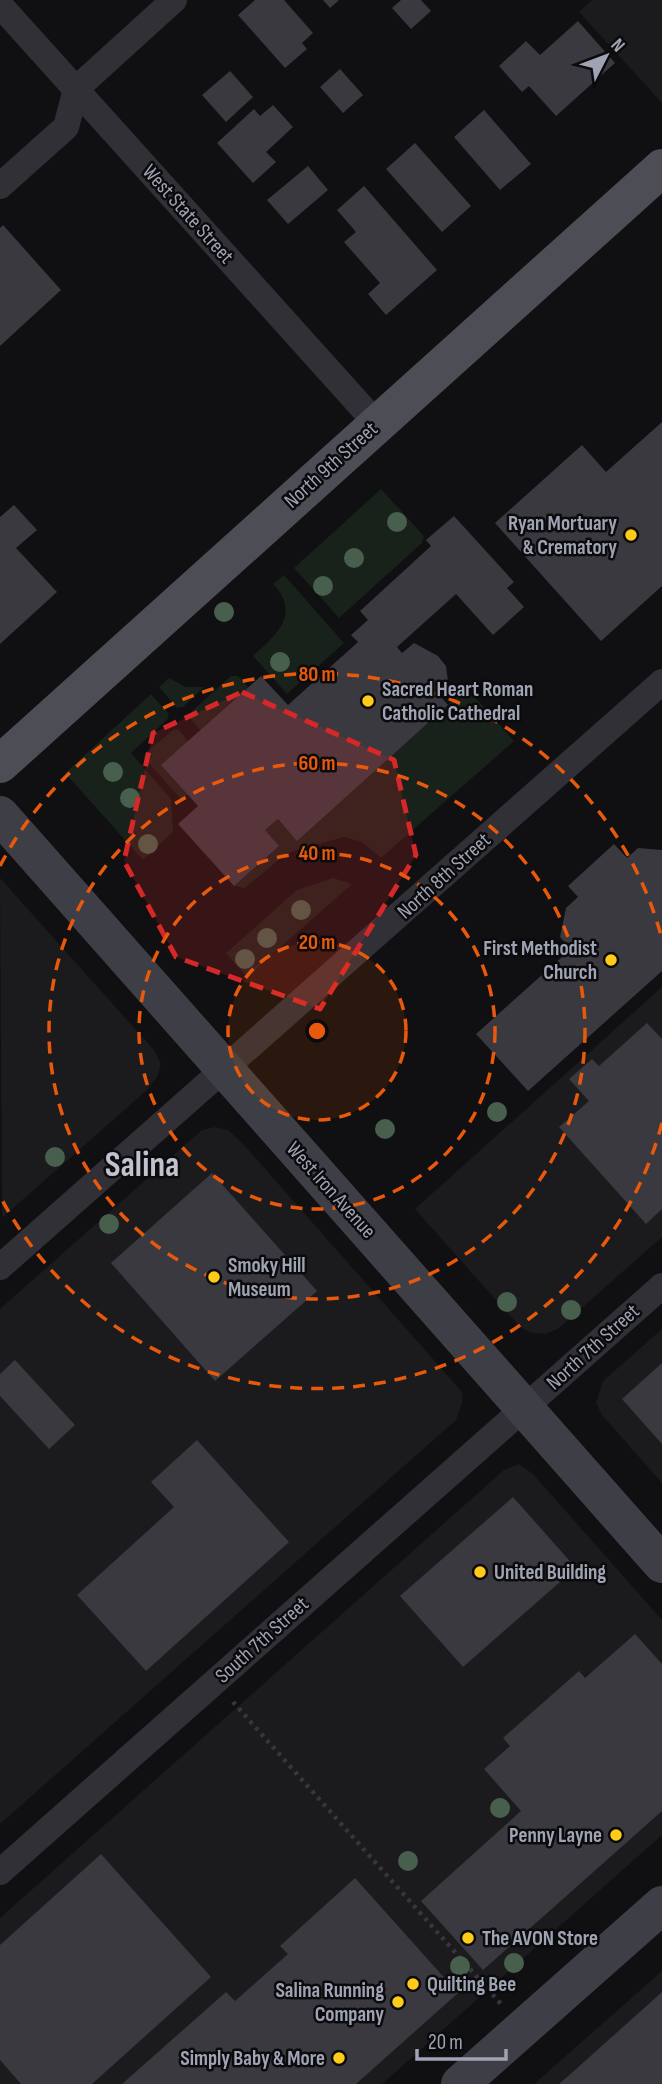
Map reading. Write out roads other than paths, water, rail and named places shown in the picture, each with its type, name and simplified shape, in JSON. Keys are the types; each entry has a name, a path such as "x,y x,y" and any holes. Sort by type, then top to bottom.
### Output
{"main road":[{"name":"North 9th Street","path":"0,764 662,168"}],"street":[{"path":"0,186 66,127 76,89 174,0"},
{"name":"West State Street","path":"0,5 377,424"},
{"name":"North 8th Street","path":"0,1267 225,1071 662,682"},
{"name":"West Iron Avenue","path":"0,815 662,1564"},
{"name":"North 7th Street","path":"524,1408 662,1286"},
{"name":"South 7th Street","path":"0,1872 524,1408"},
{"path":"460,2084 662,1905"}],"place":[{"name":"Ryan Mortuary & Crematory","path":"631,535"},
{"name":"Sacred Heart Roman Catholic Cathedral","path":"368,701"},
{"name":"First Methodist Church","path":"611,960"},
{"name":"Smoky Hill Museum","path":"214,1277"},
{"name":"United Building","path":"480,1572"},
{"name":"Penny Layne","path":"616,1835"},
{"name":"The AVON Store","path":"468,1938"},
{"name":"Quilting Bee","path":"413,1984"},
{"name":"Salina Running Company","path":"398,2002"},
{"name":"Simply Baby & More","path":"339,2058"}],"district":[{"name":"Salina","path":"142,1165"}]}
